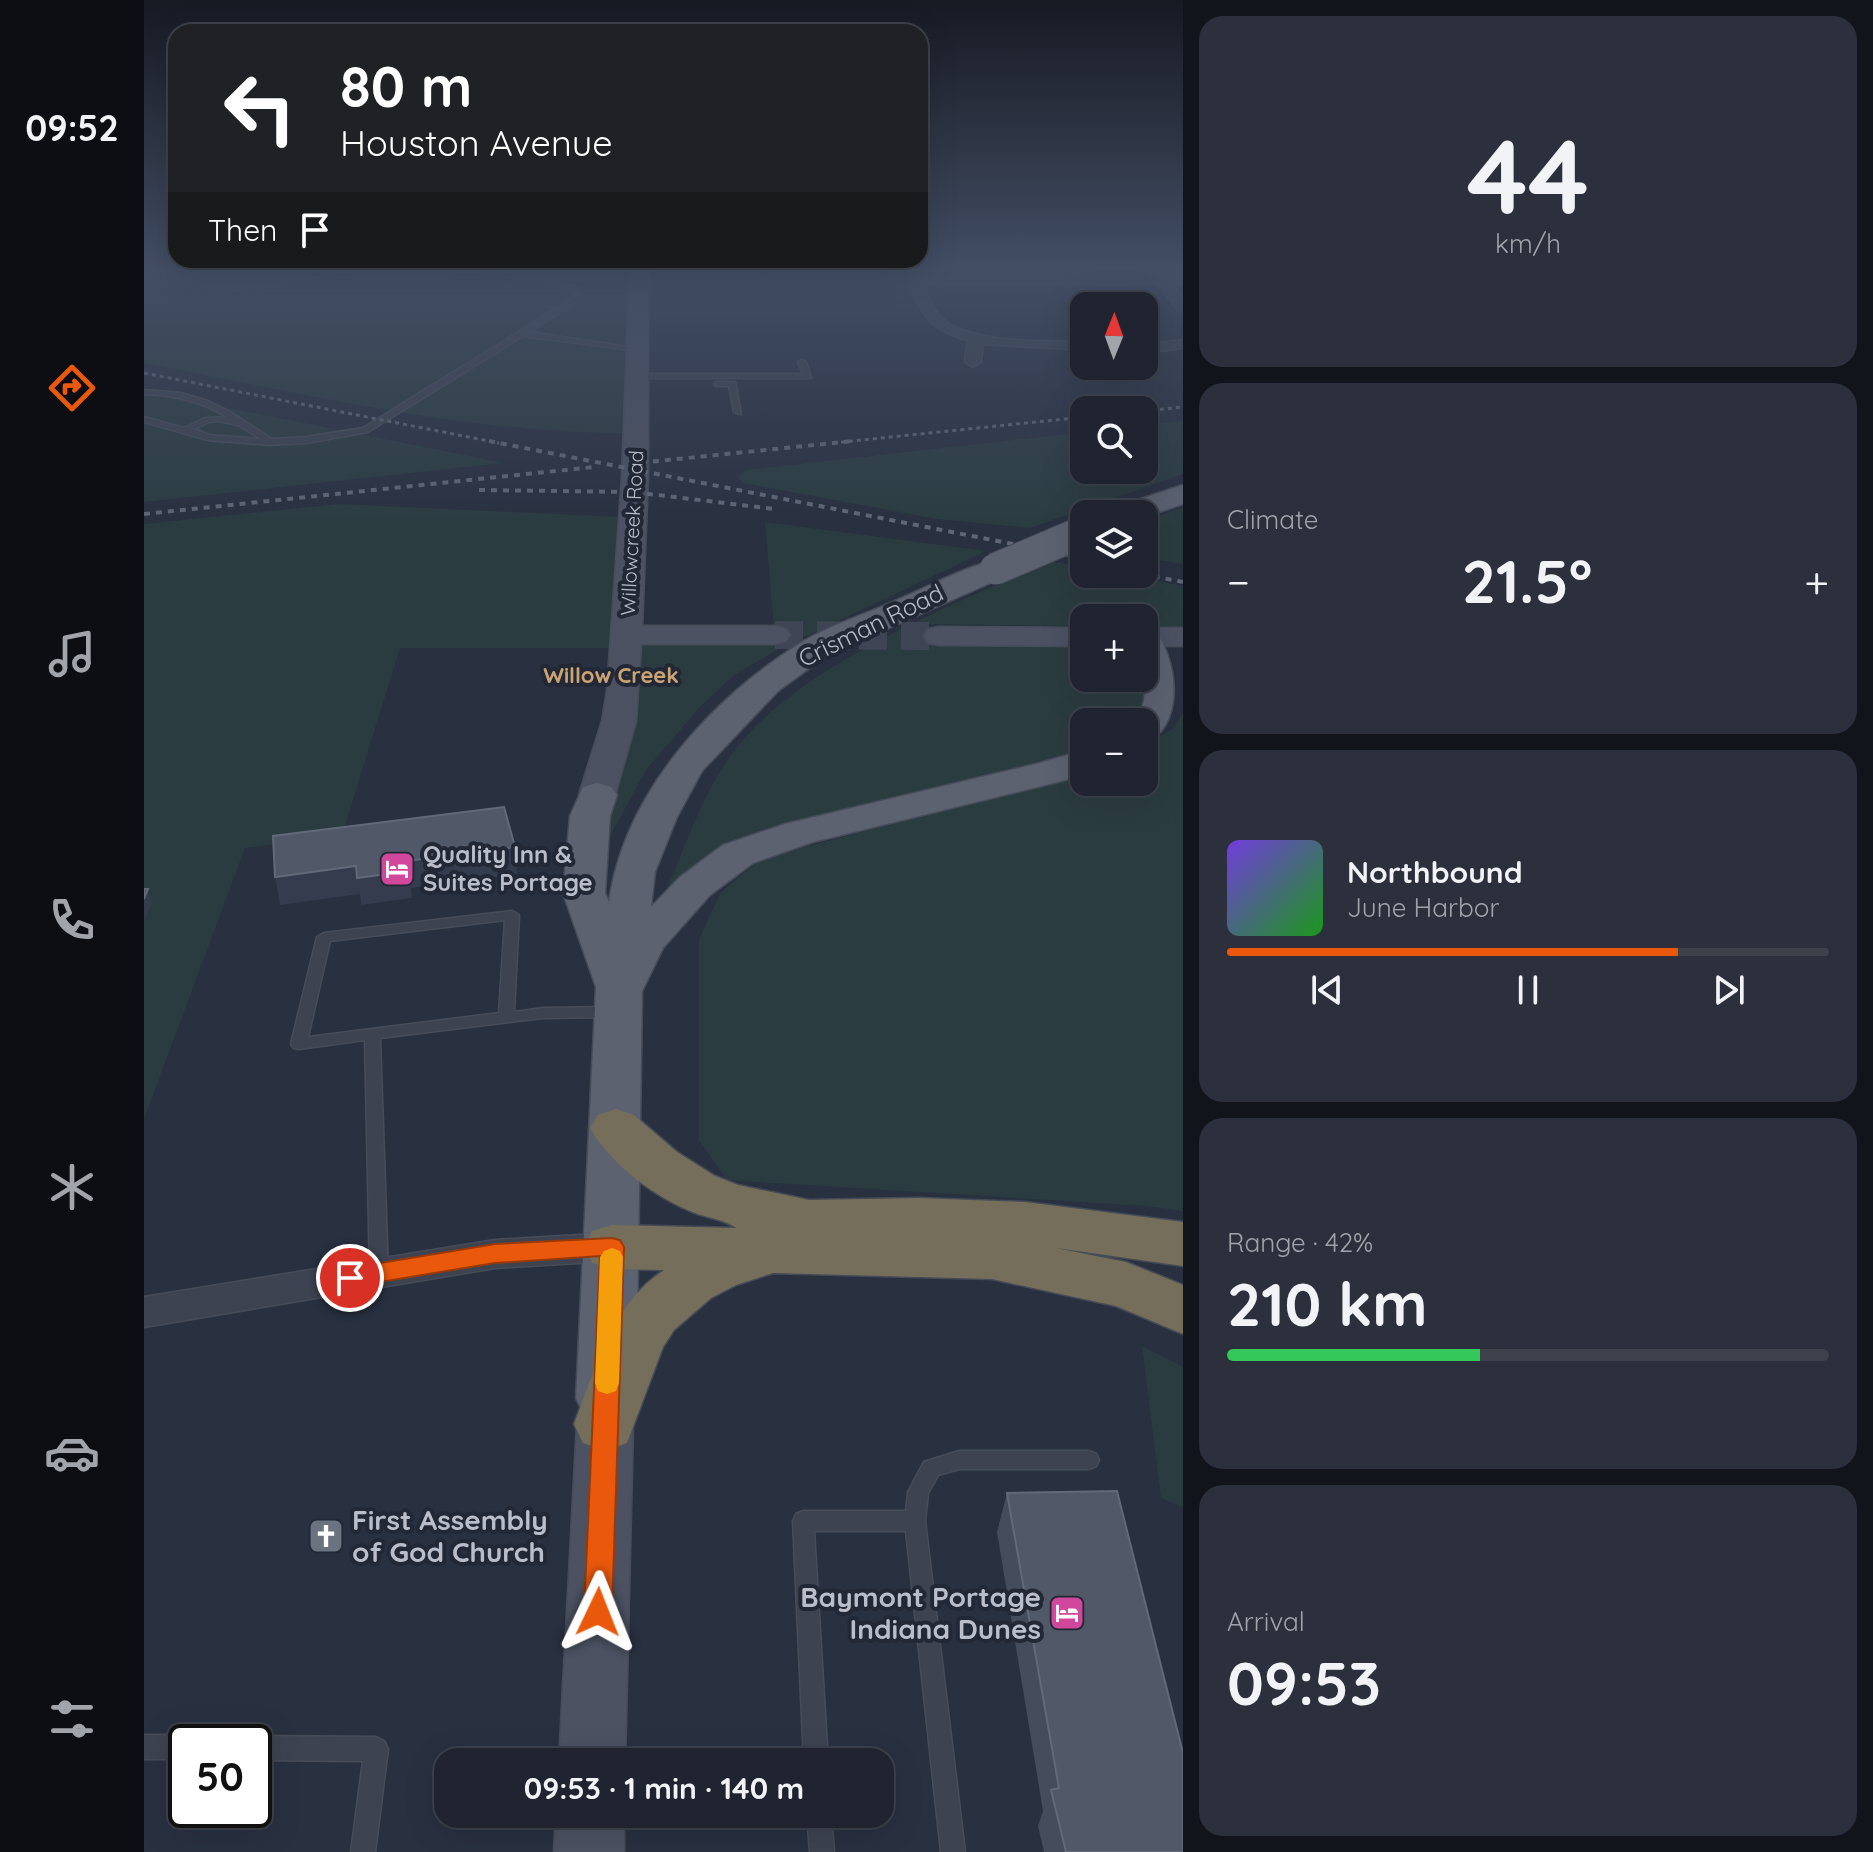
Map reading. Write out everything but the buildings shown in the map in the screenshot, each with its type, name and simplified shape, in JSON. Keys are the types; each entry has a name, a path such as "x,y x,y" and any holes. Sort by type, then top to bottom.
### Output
{"highway":[{"path":"616,1128 659,1170 694,1192 819,1236 992,1257 1183,1298"},
{"path":"612,1247 819,1236 1001,1221 1075,1227 1183,1244"},
{"path":"605,1424 643,1327 677,1292 705,1273 819,1236"},
{"path":"1126,1285 1183,1310"}],"main road":[{"path":"1158,502 1183,494"},
{"name":"Crisman Road","path":"619,1002 634,872 657,817 685,766 710,738 765,683 814,649 1070,537"},
{"path":"1158,666 1166,698 1158,720"},
{"path":"619,1002 644,942 695,886 738,854 799,833 1070,766"},
{"path":"597,795 590,816 584,893 619,1002 605,1424"}],"street":[{"name":"Willowcreek Road","path":"597,795 619,721 627,635 638,353"},
{"path":"973,362 974,353"},
{"path":"627,635 775,635"},
{"path":"939,636 1070,637"},
{"path":"1158,638 1183,637"},
{"path":"144,1312 495,1254 612,1247"},
{"path":"593,1748 605,1424"},
{"path":"589,1852 590,1828"}],"lane":[{"path":"144,419 230,440 270,442 306,440 365,430 488,353"},
{"path":"638,380 808,376 802,362"},
{"path":"638,380 732,384 738,412"},
{"path":"144,392 171,394 206,403 225,411 238,422"},
{"path":"189,432 187,430 200,422 238,422 255,427 270,442"},
{"path":"506,1017 512,915 324,937 299,1044 543,1013 619,1002"},
{"path":"372,1034 379,1273"},
{"path":"953,1852 915,1521 918,1492 931,1468 959,1460 1089,1460"},
{"path":"815,1748 803,1521 915,1521"},
{"path":"144,1747 168,1747"},
{"path":"272,1748 376,1749 363,1852"},
{"path":"820,1828 822,1852"}],"shaded area":[{"path":"144,353 630,353 624,433 563,431 443,419 144,363"},
{"path":"144,391 504,463 144,502"},
{"path":"1183,421 1183,474 1158,483 1158,424"},
{"path":"1070,434 1070,484 1155,484 1109,500 1070,500 1070,514 1030,528 937,519 743,483 738,476 746,470"},
{"path":"339,504 620,517 610,648 400,648 342,835 245,848 144,1119 144,524"},
{"path":"1183,507 1183,564 1158,560 1158,517"},
{"path":"765,522 986,551 779,649 734,675 700,707 646,770 604,847 636,705 638,642 775,641"},
{"path":"1048,561 1070,565 1070,588 1158,588 1158,581 1183,586 1183,626 1158,626 1158,604 1070,604 1070,626 927,624 934,641 1070,643 1070,692 1146,692 1147,705 1144,708 1070,708 1070,755 793,823 727,847 666,891 710,789 729,758 757,725 792,695 832,668 920,620"},
{"path":"1183,712 1183,1211 1147,1206 727,1180 699,1140 699,939 721,892 761,859 1070,776 1070,796 1158,796 1158,738 1174,728"},
{"path":"1142,1346 1183,1367 1183,1507 1161,1498"}],"tunnel":[{"path":"775,635 939,636"}],"railway":[{"path":"144,373 499,443"},
{"path":"1158,410 1183,407"},
{"path":"833,443 1070,418"},
{"path":"489,441 1070,555"},
{"path":"629,464 853,441"},
{"path":"144,514 594,467"},
{"path":"479,490 633,492 774,509"},
{"path":"1158,577 1183,582"}],"slow traffic":[{"path":"607,1383 612,1257"}],"place":[{"name":"Quality Inn & Suites Portage","path":"397,869"},
{"name":"First Assembly of God Church","path":"326,1536"},
{"name":"Baymont Portage Indiana Dunes","path":"1067,1613"}],"district":[{"name":"Willow Creek","path":"611,675"}],"route":[{"path":"350,1278 495,1254 612,1247 598,1612"}]}
